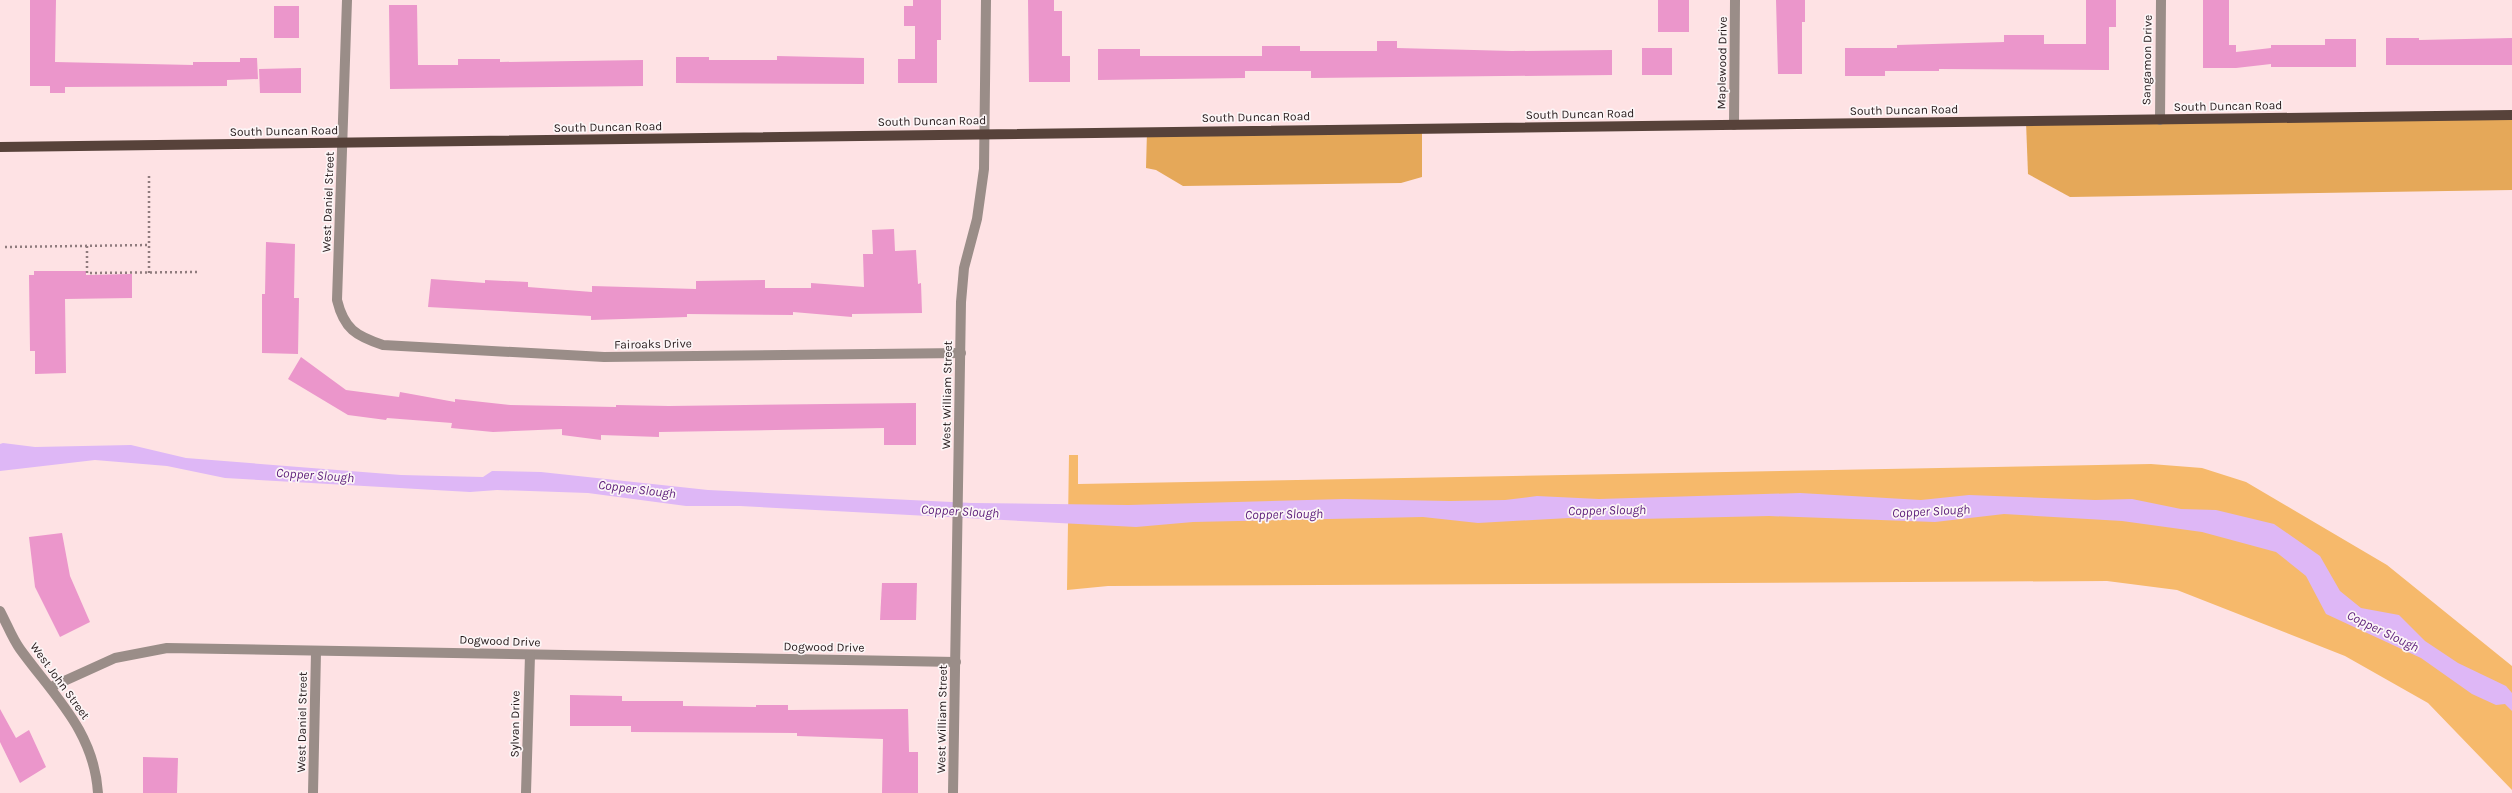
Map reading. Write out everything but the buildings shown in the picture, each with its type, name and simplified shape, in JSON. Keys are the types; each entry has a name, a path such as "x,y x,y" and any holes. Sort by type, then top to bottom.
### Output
{"main road":[{"name":"South Duncan Road","path":"0,147 343,144 984,134 2512,115"}],"street":[{"name":"West Daniel Street","path":"347,0 337,300 340,315 350,329"},
{"name":"West William Street","path":"953,793 961,302 964,268 977,219 982,188 986,0"},
{"name":"Maplewood Drive","path":"1734,125 1735,0"},
{"name":"Sangamon Drive","path":"2160,120 2161,0"},
{"name":"Fairoaks Drive","path":"350,329 364,339 383,345 604,357 961,353"},
{"name":"West John Street","path":"0,611 20,648 51,687 81,732 92,758 98,793"},
{"name":"Dogwood Drive","path":"51,687 102,664 146,651 167,648 316,652 956,662"},
{"name":"West Daniel Street","path":"313,793 316,652"},
{"name":"Sylvan Drive","path":"526,793 530,655"}],"path":[{"path":"148,176 149,273"},
{"path":"5,247 149,245"},
{"path":"87,246 87,273 200,272"}],"shaded area":[{"path":"2512,115 2512,190 2070,197 2028,174 2026,122"},
{"path":"1422,129 1422,177 1401,183 1183,186 1156,170 1146,168 1147,131"},
{"path":"1069,455 1078,455 1078,484 2151,464 2202,468 2246,482 2387,565 2512,666 2512,790 2428,703 2345,656 2177,590 2107,581 1108,586 1067,590"}],"water":[{"name":"Copper Slough","path":"3,443 35,447 131,445 186,458 401,475 483,477 492,471 541,472 708,490 972,503 1128,505 1344,499 1450,501 1505,500 1537,496 1599,499 1800,493 1921,500 1969,495 2095,500 2132,499 2181,509 2216,510 2274,524 2320,556 2340,591 2361,608 2399,615 2425,641 2458,663 2506,686 2512,693 2512,711 2505,704 2496,705 2472,694 2421,658 2326,614 2306,576 2276,552 2202,532 2122,521 2004,514 1935,522 1769,516 1595,520 1569,518 1478,523 1423,517 1193,522 1136,527 740,506 686,506 588,493 497,490 470,492 225,478 167,466 95,460 0,471 0,444"}]}
